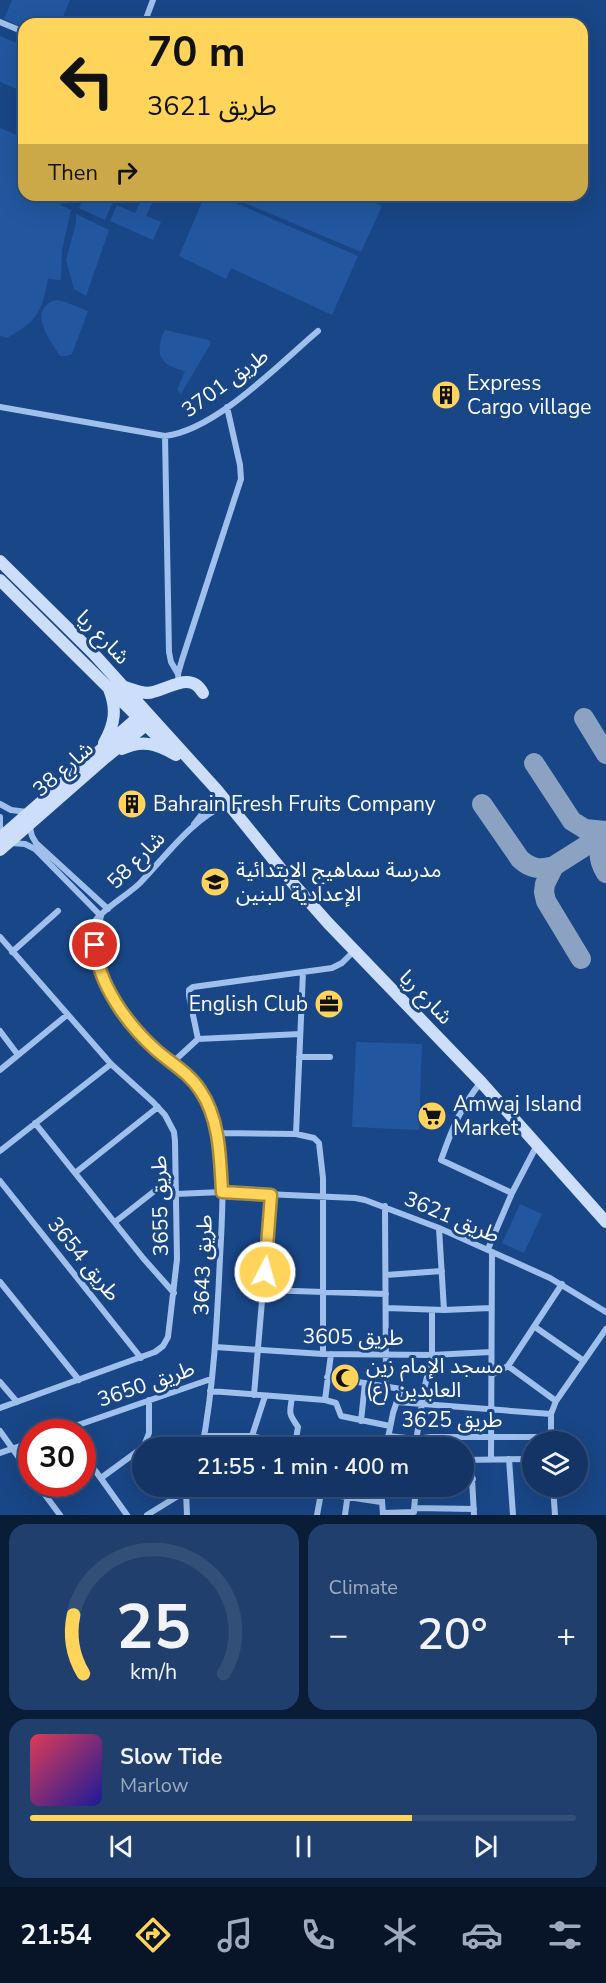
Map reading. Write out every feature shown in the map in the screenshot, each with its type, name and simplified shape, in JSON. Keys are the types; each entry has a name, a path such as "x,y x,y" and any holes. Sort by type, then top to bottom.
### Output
{"main road":[{"name":"شارع ريا","path":"0,561 93,653 114,684"},
{"name":"شارع ريا","path":"0,580 114,684 217,790 290,880 481,1082 606,1222"},
{"path":"103,753 115,716 114,684 148,693 178,678 195,684 203,693"},
{"name":"شارع ريا","path":"146,718 176,755 213,793 224,801"},
{"name":"شارع 38","path":"2,842 146,718"},
{"path":"103,753 144,743 161,746 176,755"}],"street":[{"path":"146,18 153,0"},
{"path":"0,22 18,30"},
{"name":"طريق 3701","path":"0,407 165,436 187,431 227,407 318,331"},
{"path":"178,678 241,479 227,407"},
{"path":"165,436 169,652 178,678"},
{"name":"شارع 58","path":"101,916 138,885 192,827 202,812 224,801"},
{"path":"0,804 30,818 32,836 36,843 108,909"},
{"path":"0,818 2,842 22,843 32,847 101,916"},
{"path":"12,952 58,911"},
{"name":"طريق 3643","path":"101,916 93,925 90,944 96,967 125,1015 142,1036 189,1077 201,1091 210,1109 217,1133 222,1192 215,1347 204,1436"},
{"name":"طريق 3655","path":"0,937 111,1064 158,1107 170,1123 174,1132 177,1259 168,1337 156,1352 0,1408"},
{"path":"198,1039 189,990 193,987 332,968 347,959 355,950"},
{"path":"296,1134 303,972"},
{"path":"0,1070 67,1015"},
{"path":"0,1030 18,1055"},
{"path":"172,1063 198,1039 300,1034"},
{"path":"299,1057 330,1057"},
{"path":"0,1151 111,1064"},
{"path":"481,1082 457,1117 441,1161 512,1193"},
{"path":"75,1173 158,1107"},
{"path":"35,1123 143,1258 174,1293"},
{"path":"217,1133 296,1134 314,1138 319,1143 323,1197 322,1354"},
{"path":"491,1459 490,1250 512,1193 537,1145"},
{"name":"طريق 3654","path":"0,1181 141,1358"},
{"path":"115,1222 157,1189"},
{"name":"طريق 3621","path":"176,1194 222,1192 356,1198 385,1206 490,1250 562,1284 606,1312"},
{"path":"254,1395 271,1195"},
{"path":"385,1206 386,1385"},
{"path":"439,1228 444,1310"},
{"path":"386,1275 442,1271"},
{"path":"0,1282 79,1380"},
{"path":"491,1376 508,1366 562,1284"},
{"path":"264,1290 386,1294"},
{"path":"386,1308 444,1310 491,1308"},
{"path":"416,1437 432,1355 432,1310"},
{"path":"535,1327 584,1361"},
{"path":"551,1431 551,1414 556,1401 606,1329"},
{"name":"طريق 3605","path":"215,1347 322,1354 432,1355 491,1352"},
{"path":"325,1400 330,1354"},
{"path":"508,1366 556,1401"},
{"path":"327,1377 401,1389 388,1436"},
{"name":"طريق 3650","path":"96,1420 211,1379"},
{"path":"0,1382 17,1402"},
{"path":"361,1422 365,1383"},
{"path":"210,1391 325,1400 336,1403 341,1416 361,1422 390,1426"},
{"path":"252,1436 265,1396"},
{"path":"292,1398 289,1413 298,1427 296,1437"},
{"path":"147,1437 149,1400"},
{"path":"398,1402 551,1414"},
{"path":"0,1431 18,1458"},
{"path":"204,1436 256,1437"},
{"name":"طريق 3625","path":"388,1436 397,1437"},
{"name":"طريق 3625","path":"474,1437 522,1438"},
{"path":"0,1453 18,1447"},
{"path":"101,1478 132,1456"},
{"path":"509,1459 513,1515"},
{"path":"474,1461 522,1459"},
{"path":"96,1471 127,1515"},
{"path":"47,1497 60,1515"},
{"path":"147,1515 175,1497"},
{"path":"187,1497 188,1515"},
{"path":"317,1515 320,1497"},
{"path":"345,1515 346,1497 381,1502"},
{"path":"381,1497 383,1514 474,1512 473,1497"},
{"path":"414,1512 415,1497"},
{"path":"554,1497 555,1515"}],"shaded area":[{"path":"12,0 70,0 62,18 18,18 18,25 4,19"},
{"path":"0,36 18,44 18,90 0,82"},
{"path":"0,128 18,136 18,201 62,201 60,205 71,210 62,250 61,280 48,279 40,308 32,321 7,338 0,336"},
{"path":"82,201 113,201 105,220 79,208"},
{"path":"140,201 153,201 146,216 161,222 153,240 110,221 117,205 135,213"},
{"path":"202,201 231,201 358,256 332,315 231,268 226,279 179,256"},
{"path":"240,201 371,201 382,206 361,252"},
{"path":"76,214 109,230 86,296 74,289 66,260 76,223"},
{"path":"55,300 88,311 72,354 67,356 60,356 47,335 41,319 42,311"},
{"path":"165,330 209,340 211,343 181,394 177,390 185,371 170,366 162,358 160,352 161,338"},
{"path":"356,1042 422,1044 419,1130 352,1127"},
{"path":"520,1204 542,1214 524,1253 502,1243"}],"taxiway":[{"path":"584,718 606,754"},
{"path":"534,763 572,821 585,829 606,831"},
{"path":"482,804 520,859 536,868 554,866"},
{"path":"581,959 546,901 545,884 554,866 606,833"},
{"path":"606,835 600,854 606,873"}],"place":[{"name":"Express Cargo village","path":"446,395"},
{"name":"Bahrain Fresh Fruits Company","path":"132,804"},
{"name":"مدرسة سماهيج الابتدائية الإعدادية للبنين","path":"215,882"},
{"name":"English Club","path":"329,1004"},
{"name":"Amwaj Island Market","path":"432,1116"},
{"name":"مسجد الإمام زين العابدين (ع)","path":"345,1378"}],"route":[{"path":"95,945 104,980 125,1015 142,1036 189,1077 201,1091 210,1109 217,1133 222,1192 271,1195 265,1272"}]}
